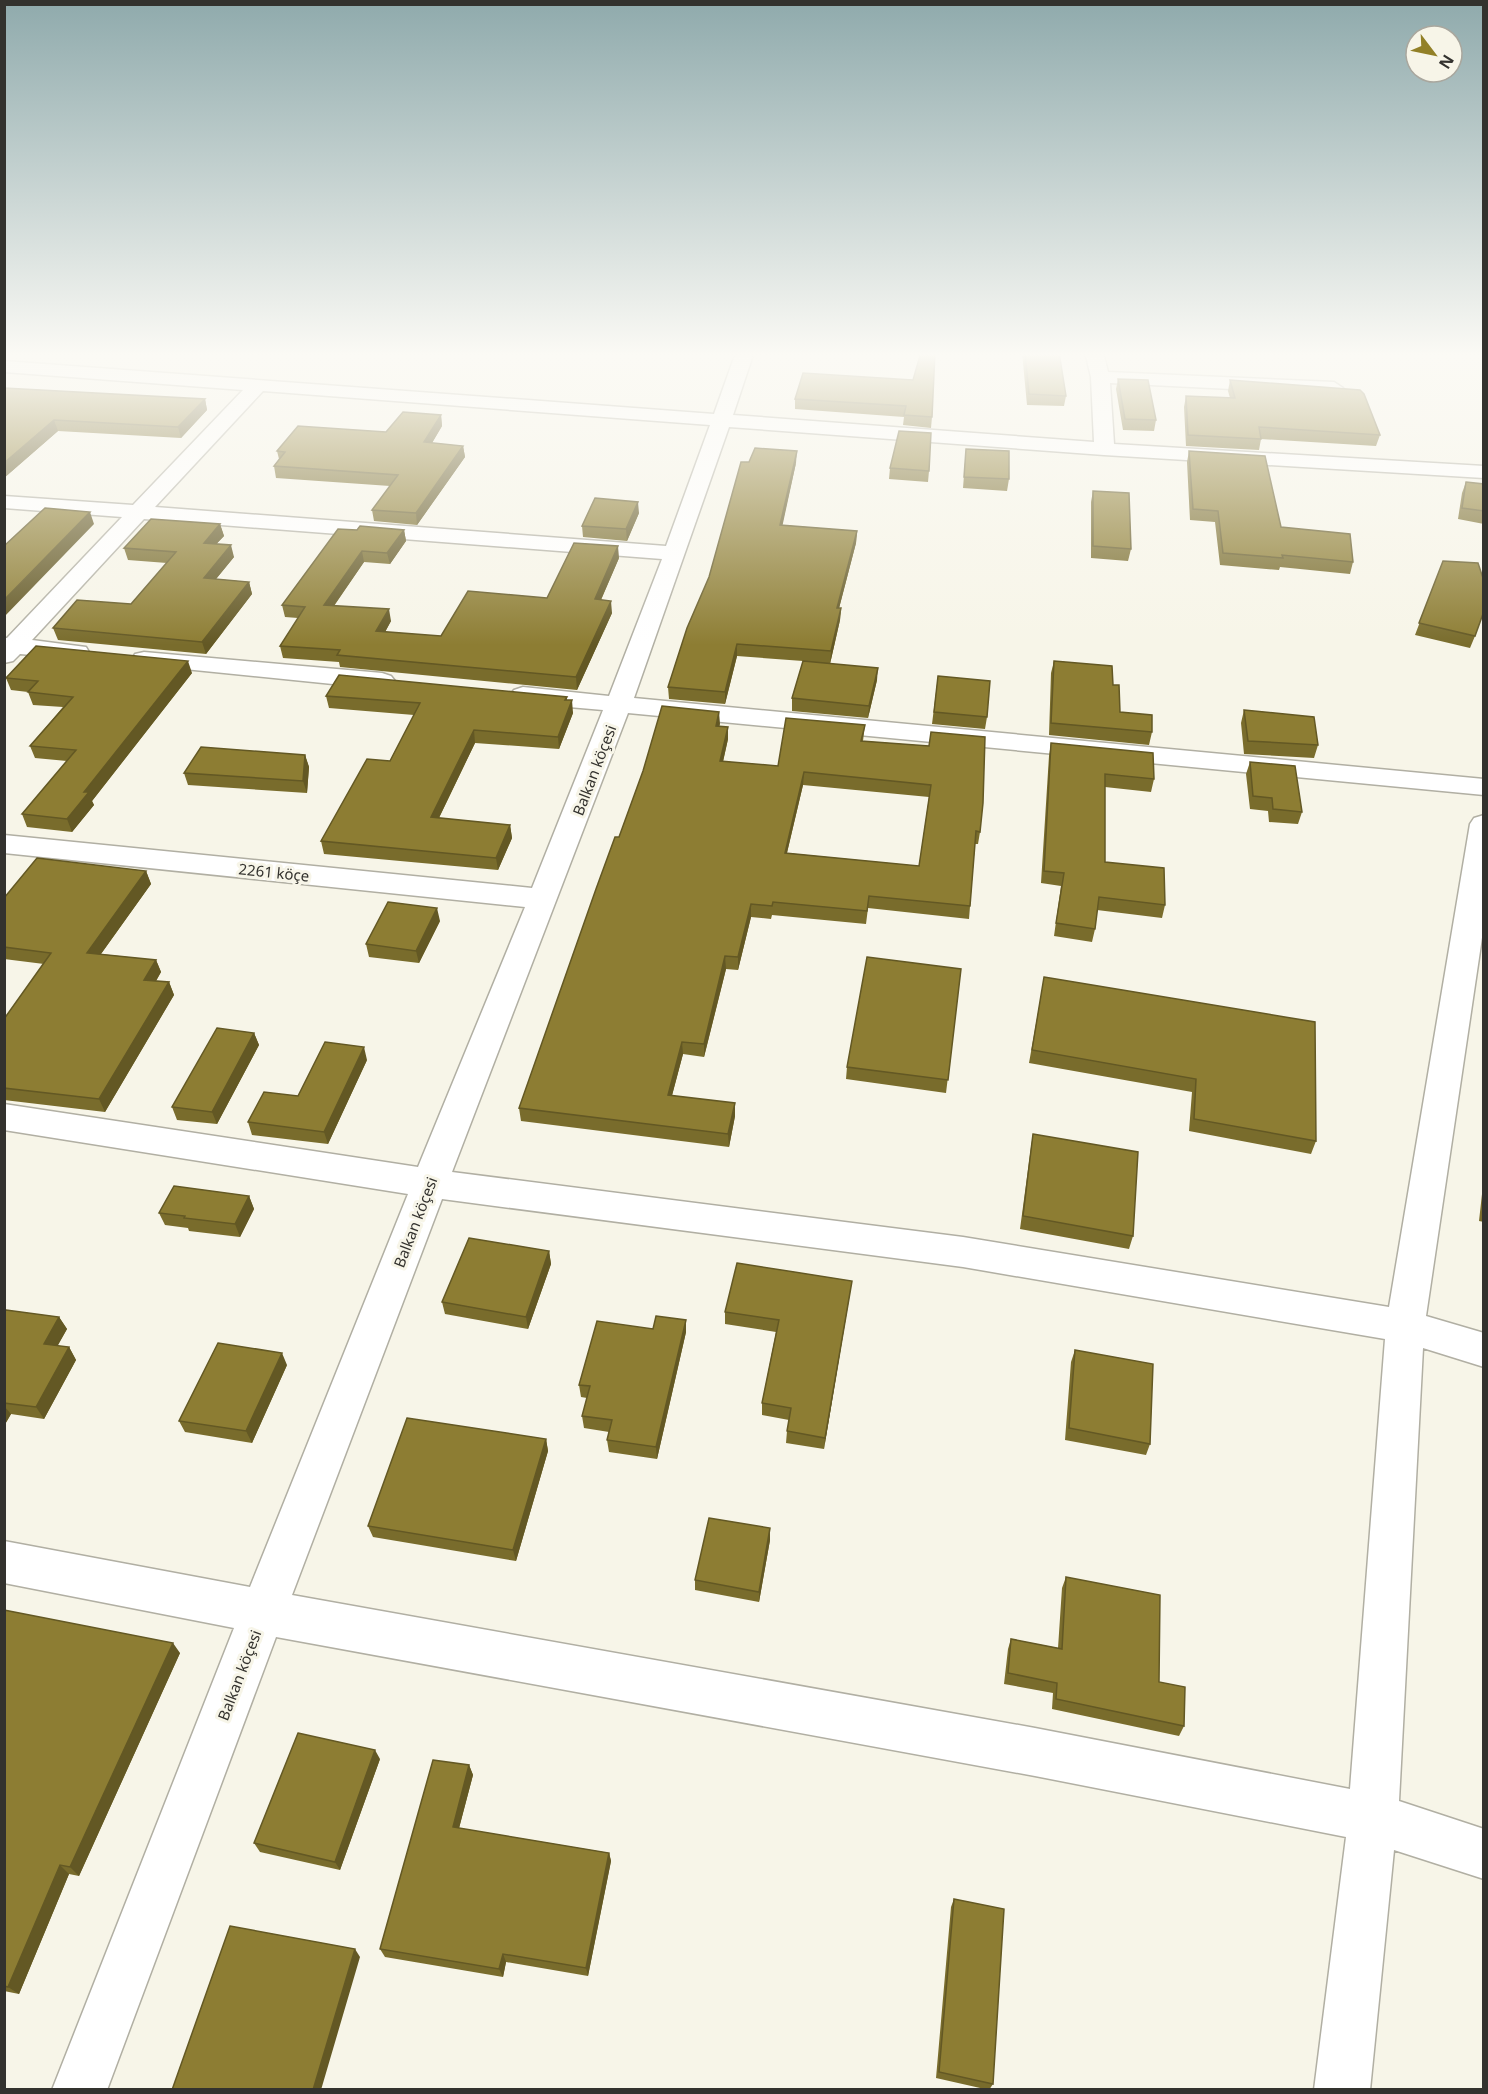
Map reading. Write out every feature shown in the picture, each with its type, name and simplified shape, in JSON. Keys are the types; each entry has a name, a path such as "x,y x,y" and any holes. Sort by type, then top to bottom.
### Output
{"street":[{"path":"8,649 197,450"},
{"name":"Balkan köçesi","path":"79,2090 430,1183 544,899 619,704 712,450"},
{"path":"1116,450 1484,472"},
{"path":"4,501 674,553"},
{"path":"8,649 109,655 405,683"},
{"path":"500,692 1484,787"},
{"path":"1342,2090 1373,1818 1405,1326 1484,824"},
{"name":"2261 köçe","path":"4,844 544,899"},
{"path":"4,1117 430,1183 963,1252 1405,1326 1484,1350"},
{"path":"4,1562 263,1612 1035,1752 1373,1818 1484,1854"}],"building":[{"path":"4,450 19,450 4,463"},
{"path":"460,450 416,513 372,510 398,475 274,466 285,452 277,451"},
{"path":"754,450 797,451 780,525 857,531 837,608 841,608 831,651 737,644 725,692 668,687 687,628 709,577 741,462 749,462"},
{"path":"894,450 930,450 929,471 890,468"},
{"path":"966,450 1009,451 1009,479 964,477"},
{"path":"1189,451 1265,456 1281,527 1350,534 1353,562 1282,555 1283,558 1223,553 1218,511 1193,509"},
{"path":"1466,482 1484,484 1484,511 1462,508"},
{"path":"1093,491 1129,493 1131,549 1093,546"},
{"path":"595,498 638,502 626,529 582,526"},
{"path":"45,508 90,512 4,600 4,546"},
{"path":"151,519 220,524 204,543 231,545 204,578 249,582 202,642 53,628 77,600 131,604 176,552 124,548"},
{"path":"360,526 404,530 387,553 362,551 324,605 389,609 376,631 441,636 468,591 547,598 574,543 618,546 595,599 611,601 576,677 337,655 340,650 280,646 305,607 282,605 338,529 357,530"},
{"path":"1443,561 1478,563 1484,581 1484,611 1475,636 1419,623"},
{"path":"36,646 188,661 84,792 89,792 67,819 22,814 76,750 30,746 73,697 28,692 38,681 6,678"},
{"path":"803,661 878,668 869,706 792,698"},
{"path":"1054,661 1112,666 1113,685 1119,685 1120,712 1152,715 1152,732 1051,723"},
{"path":"339,675 567,697 565,700 572,700 558,737 474,730 431,817 510,825 496,858 321,841 367,759 390,761 420,703 326,696"},
{"path":"938,676 990,681 987,717 934,712"},
{"path":"662,706 719,712 716,726 728,727 720,761 778,766 786,718 865,725 861,741 929,746 931,732 985,737 983,803 980,832 976,831 970,906 869,896 867,911 773,902 772,906 751,904 738,957 725,956 704,1044 682,1042 668,1095 735,1103 728,1134 519,1108 615,837 619,837 643,771","holes":["804,772 931,785 919,866 785,853"]},
{"path":"1244,710 1314,717 1318,745 1248,741"},
{"path":"1051,743 1153,753 1154,779 1105,774 1105,862 1164,868 1165,905 1099,897 1095,929 1056,923 1064,873 1044,871"},
{"path":"201,747 305,755 303,781 184,773"},
{"path":"1250,762 1295,766 1302,812 1273,809 1272,798 1253,796"},
{"path":"37,858 146,871 87,953 156,960 144,980 169,982 99,1099 4,1088 4,1019 51,953 4,947 4,898"},
{"path":"388,902 437,908 416,951 366,944"},
{"path":"867,957 961,969 948,1080 847,1067"},
{"path":"1044,977 1315,1022 1316,1141 1194,1119 1196,1079 1032,1050"},
{"path":"217,1028 254,1033 212,1112 172,1107"},
{"path":"325,1042 364,1047 324,1132 248,1122 264,1092 298,1096"},
{"path":"1033,1134 1138,1152 1133,1236 1023,1216"},
{"path":"174,1186 249,1196 235,1224 159,1213"},
{"path":"469,1238 549,1251 526,1317 442,1302"},
{"path":"737,1263 852,1281 825,1438 787,1431 791,1408 762,1403 779,1320 725,1312"},
{"path":"6,1310 59,1317 44,1344 69,1347 36,1407 4,1403 4,1312"},
{"path":"656,1316 686,1320 656,1447 607,1440 612,1420 582,1416 590,1386 579,1385 597,1321 653,1329"},
{"path":"218,1343 282,1353 246,1431 179,1421"},
{"path":"1075,1350 1153,1364 1150,1444 1069,1428"},
{"path":"407,1418 546,1439 513,1550 368,1526"},
{"path":"709,1518 770,1528 759,1592 695,1580"},
{"path":"1066,1577 1160,1595 1159,1682 1185,1687 1184,1726 1056,1699 1057,1683 1008,1673 1011,1639 1062,1649"},
{"path":"4,1610 173,1643 70,1867 60,1865 8,1987 4,1986"},
{"path":"298,1733 375,1750 335,1862 254,1843"},
{"path":"433,1760 469,1765 453,1827 609,1853 586,1968 503,1954 499,1969 380,1949"},
{"path":"954,1899 1004,1909 993,2084 939,2072"},
{"path":"230,1926 355,1949 313,2090 172,2090"}]}
